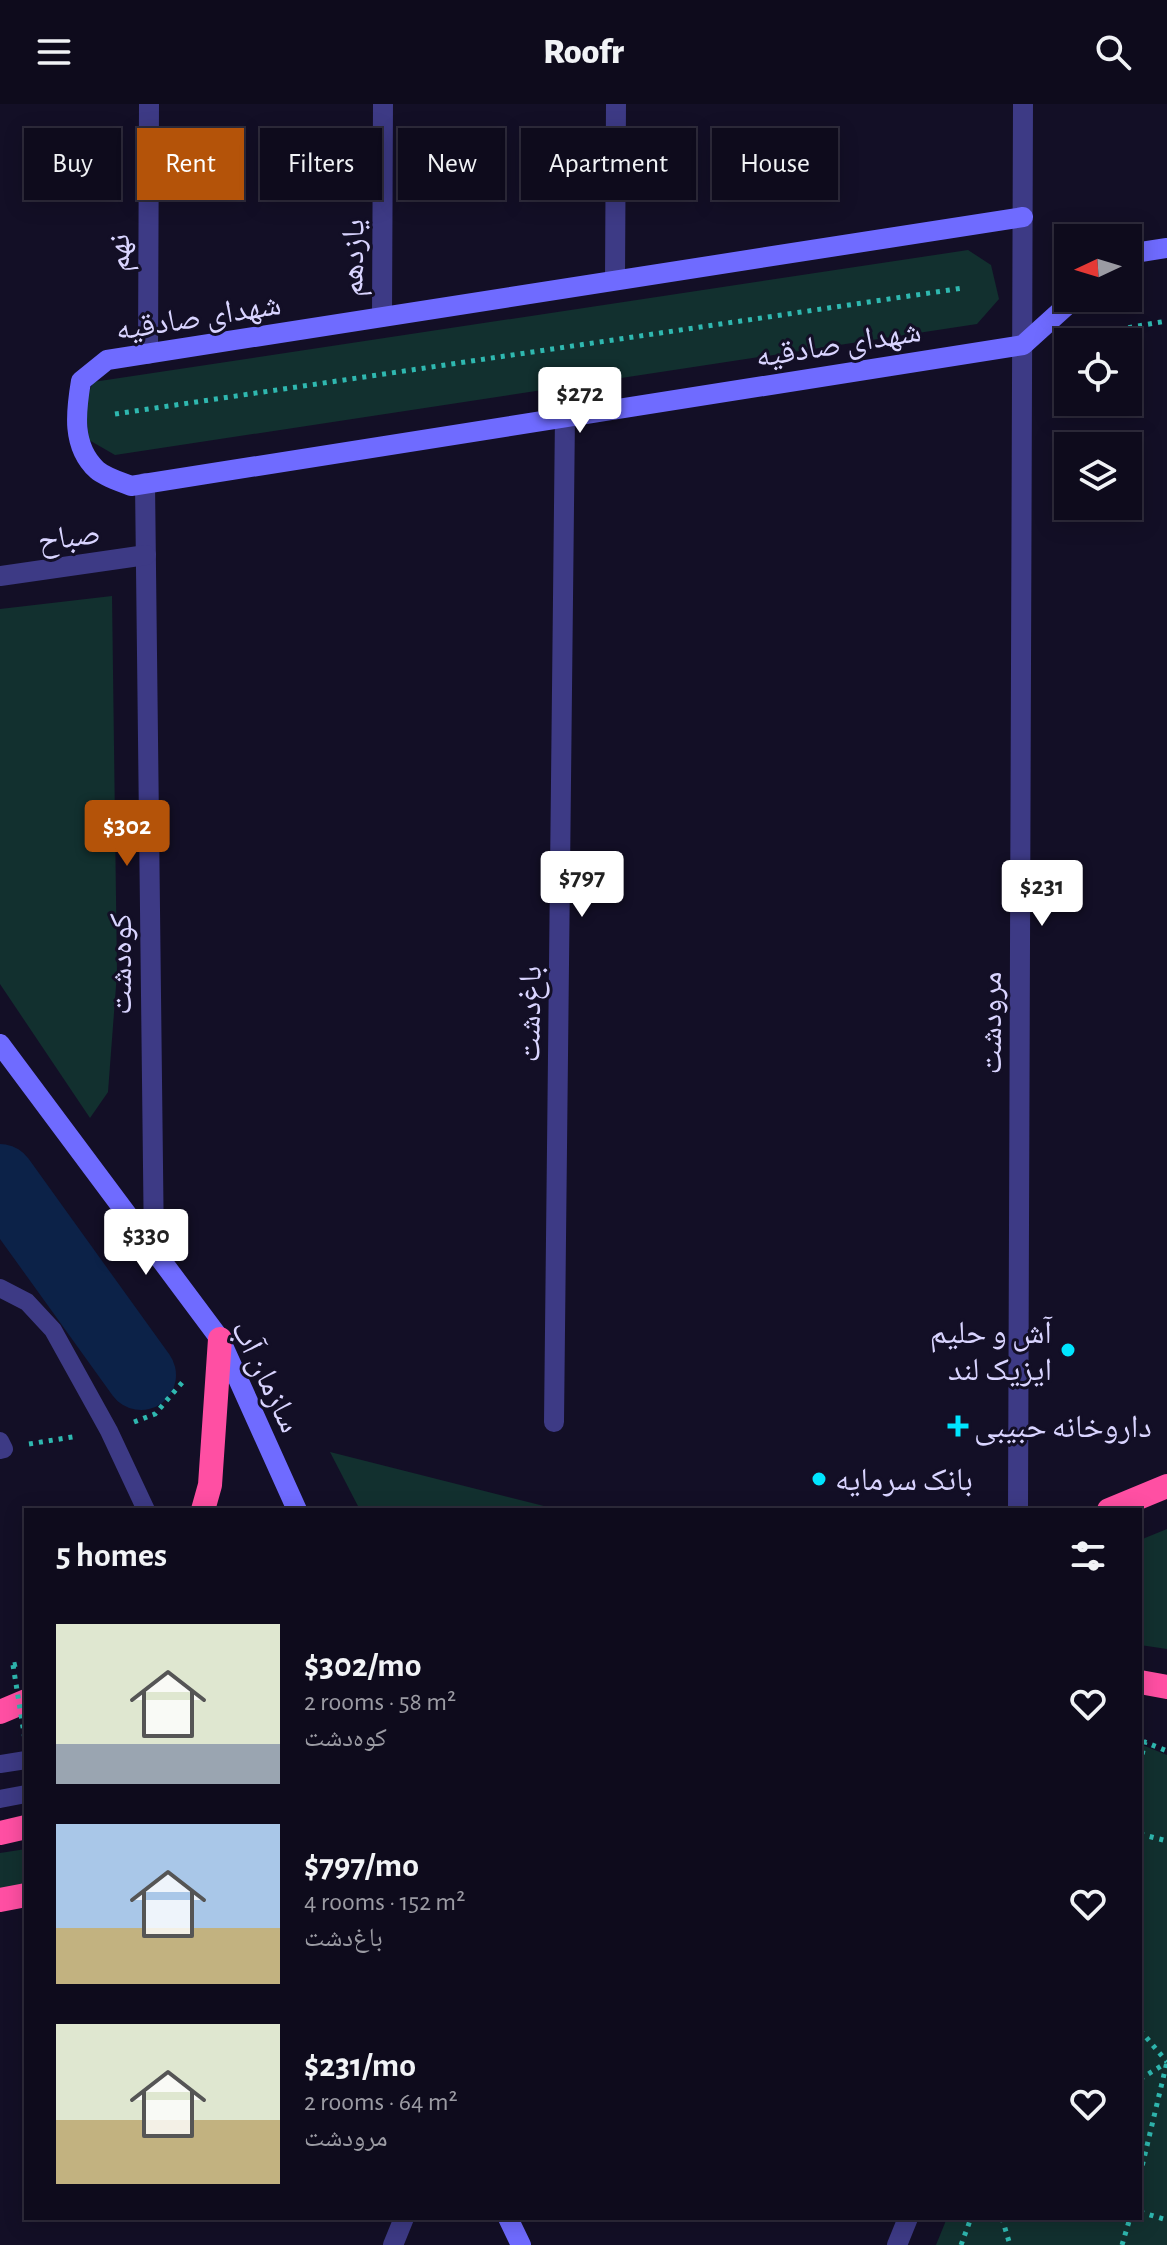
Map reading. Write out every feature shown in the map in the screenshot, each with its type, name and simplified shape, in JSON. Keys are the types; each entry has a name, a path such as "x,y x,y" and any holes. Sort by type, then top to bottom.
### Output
{"highway":[{"path":"204,1508 210,1485 220,1339"},
{"path":"1114,1508 1167,1486"},
{"path":"1142,1682 1167,1687"},
{"path":"0,1712 24,1702"},
{"path":"0,1721 24,1717"},
{"path":"0,1833 24,1827"},
{"path":"0,1900 24,1895"}],"street":[{"name":"نهم","path":"148,354 149,104"},
{"name":"یازدهم","path":"382,317 383,104"},
{"path":"615,278 616,104"},
{"name":"مرودشت","path":"1018,1508 1023,104"},
{"name":"شهدای صادقیه","path":"1023,217 615,278 107,360 81,381 74,421 82,447 97,470 131,486 1023,345"},
{"path":"1142,252 1167,248"},
{"path":"1023,345 1060,312"},
{"name":"باغ‌دشت","path":"554,1422 565,415"},
{"name":"کوه‌دشت","path":"145,483 154,1251"},
{"name":"صباح","path":"0,576 146,555"},
{"name":"سازمان آب","path":"0,1044 220,1339 296,1508"},
{"path":"393,2245 403,2220"},
{"path":"509,2220 521,2245"},
{"path":"897,2245 907,2220"}],"lane":[{"path":"0,1288 27,1302 53,1330 109,1431 145,1508"},
{"path":"0,1764 24,1760"},
{"path":"0,1799 24,1794"}],"path":[{"path":"115,414 963,288"},
{"path":"1023,345 1167,321"},
{"path":"24,1662 13,1665 24,1734"},
{"path":"1142,1755 1145,1742 1167,1751"},
{"path":"1142,1835 1167,1841"},
{"path":"1142,2032 1167,2062"},
{"path":"1142,2078 1167,2062"},
{"path":"1142,2167 1167,2062"},
{"path":"1142,2213 1167,2220"},
{"path":"961,2245 970,2220"},
{"path":"1003,2220 1010,2245"},
{"path":"1122,2245 1129,2220"}],"green space":[{"path":"968,250 991,265 999,299 977,324 115,455 89,440 85,403 93,382"},
{"path":"112,596 117,973 108,1092 90,1118 0,984 0,609"},
{"path":"330,1452 551,1508 359,1508"},
{"path":"1167,1529 1167,1649 1142,1645 1142,1539"},
{"path":"1142,1745 1167,1755 1167,2245 936,2245 946,2220 1142,2220"},
{"path":"24,1849 24,1886 0,1890 0,1853"}],"waterway":[{"path":"0,1179 141,1375"}],"place":[{"name":"آش و حلیم ایزیک لند","path":"1068,1350"},
{"name":"داروخانه حبیبی","path":"958,1426"},
{"name":"بانک سرمایه","path":"819,1479"}]}
